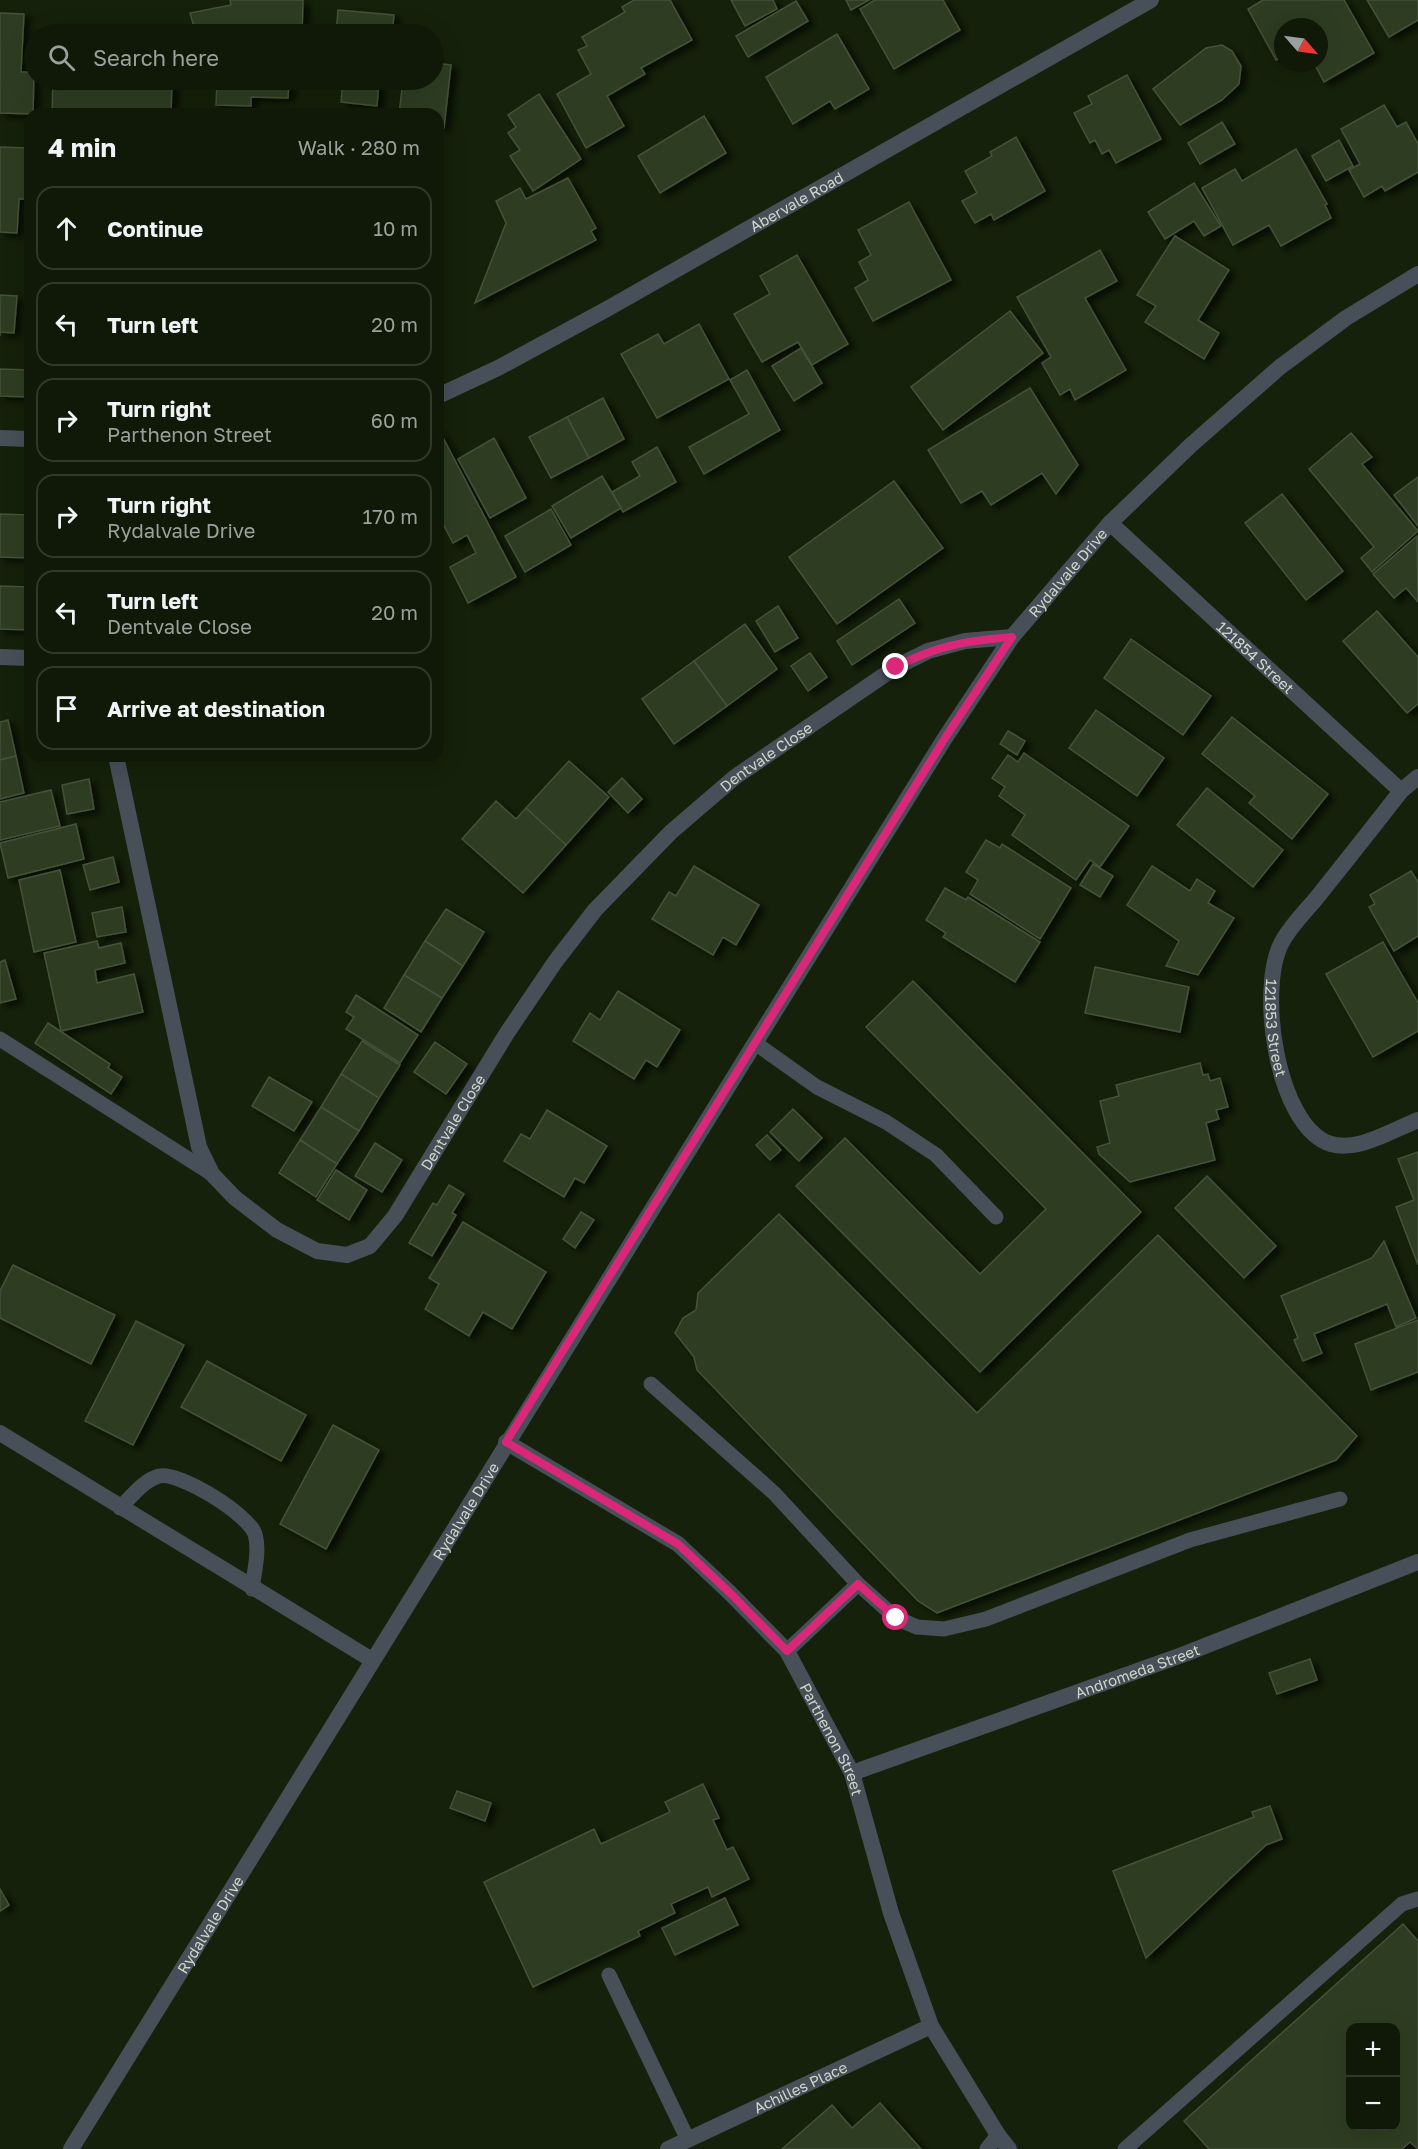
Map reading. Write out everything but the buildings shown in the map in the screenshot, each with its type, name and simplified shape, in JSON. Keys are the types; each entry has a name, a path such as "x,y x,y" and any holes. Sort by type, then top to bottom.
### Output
{"street":[{"name":"Abervale Road","path":"444,393 498,368 607,309 1151,0"},
{"name":"Rydalvale Drive","path":"71,2149 754,1042 939,748 1012,637 1110,523 1191,445 1280,367 1346,318 1418,273"},
{"path":"0,438 24,439"},
{"name":"121854 Street","path":"1110,523 1401,791"},
{"name":"Dentvale Close","path":"117,762 199,1147 212,1174 236,1198 277,1230 317,1251 347,1255 370,1246 395,1216 507,1033 555,962 595,910 671,832 735,777 896,667 928,651 965,641 1012,637"},
{"path":"0,657 24,658"},
{"name":"121853 Street","path":"1418,777 1401,791 1281,943 1271,996 1272,1034 1279,1065 1299,1120 1312,1133 1331,1144 1351,1146 1418,1120"},
{"path":"0,1433 252,1589 372,1660"},
{"name":"Parthenon Street","path":"506,1442 678,1544 787,1651 852,1773 891,1913 931,2026 1009,2149"},
{"name":"Andromeda Street","path":"852,1773 1182,1655 1418,1562"},
{"name":"Achilles Place","path":"668,2149 931,2026"}],"lane":[{"path":"0,1039 212,1174"},
{"path":"754,1042 817,1087 886,1122 936,1155 996,1217"},
{"path":"651,1384 774,1493 858,1584 896,1618 917,1627 944,1629 986,1619 1190,1540 1340,1499"},
{"path":"120,1508 147,1482 160,1476 175,1476 225,1504 244,1519 254,1532 257,1548 252,1589"},
{"path":"787,1651 858,1584"},
{"path":"1125,2149 1402,1904 1418,1899"},
{"path":"609,1975 688,2140"},
{"path":"987,2149 998,2135"}],"route":[{"path":"896,667 928,651 965,641 1012,637 945,738 506,1442 678,1544 787,1651 858,1584 896,1618"}]}
